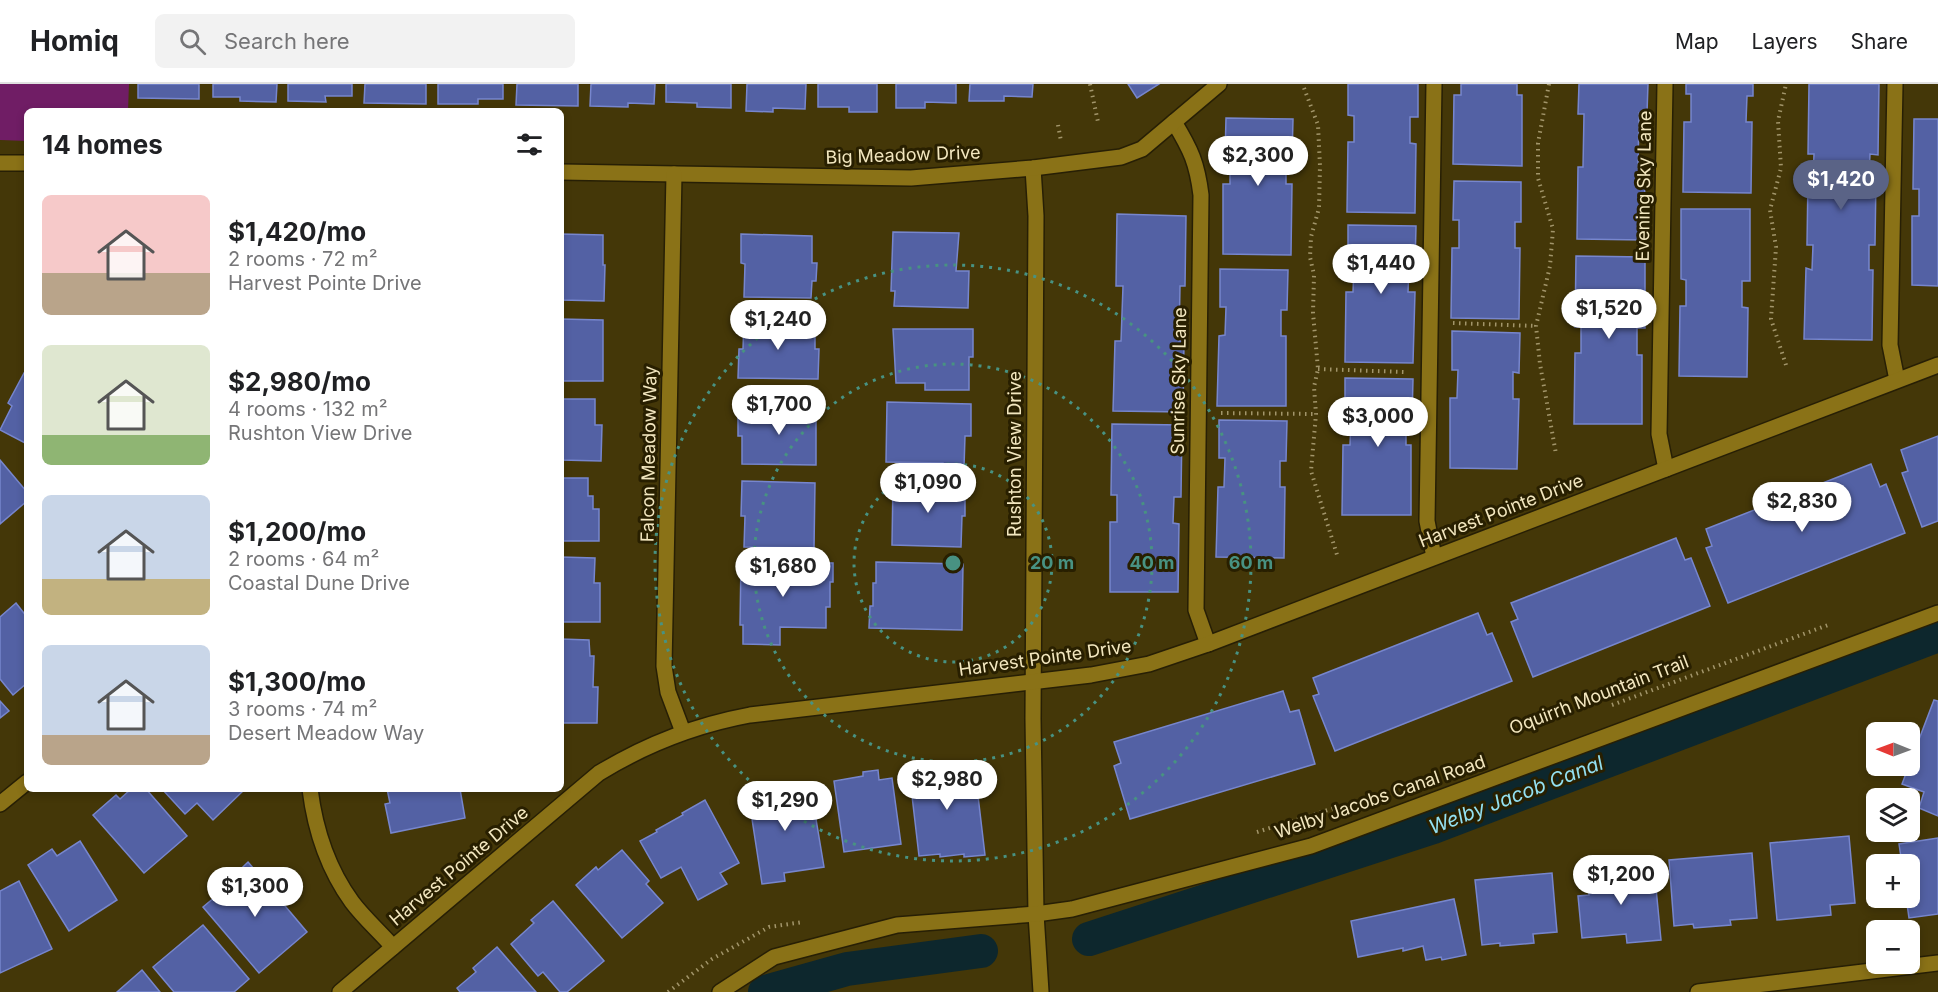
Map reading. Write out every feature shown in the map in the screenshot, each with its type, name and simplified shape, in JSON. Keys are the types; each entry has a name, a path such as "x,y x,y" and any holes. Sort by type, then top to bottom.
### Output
{"street":[{"name":"Big Meadow Drive","path":"564,172 899,178 1033,168 1121,157 1142,149 1219,84"},
{"path":"1434,84 1427,521 1434,558"},
{"name":"Evening Sky Lane","path":"1665,84 1659,434 1666,469"},
{"path":"1895,84 1890,345 1897,380"},
{"name":"Sunrise Sky Lane","path":"1174,123 1195,160 1201,195 1196,610 1208,644"},
{"path":"0,163 24,163"},
{"name":"Rushton View Drive","path":"1033,168 1036,216 1033,681 1036,915 1041,992"},
{"name":"Falcon Meadow Way","path":"674,174 664,666 668,692 683,732"},
{"name":"Harvest Pointe Drive","path":"340,992 599,774 638,752 683,732 726,719 750,715 1091,675 1149,664 1208,644 1938,365"},
{"name":"Welby Jacobs Canal Road","path":"720,992 774,957 897,925 1036,915 1072,909 1311,846 1938,614"},
{"path":"0,804 24,784"},
{"path":"310,792 318,831 339,880 352,902 393,947"},
{"path":"1698,992 1938,963"}],"path":[{"path":"1090,84 1098,122"},
{"path":"1549,84 1538,143 1538,178 1553,229 1550,266 1536,326 1540,364 1556,454"},
{"path":"1786,84 1778,121 1781,168 1770,210 1776,247 1771,319 1786,365"},
{"path":"1304,88 1318,125 1320,166 1319,208 1311,237 1310,256 1314,275 1313,313 1318,369 1314,387 1316,414 1311,471 1338,558"},
{"path":"1058,125 1061,141"},
{"path":"1430,322 1536,326"},
{"path":"1318,369 1429,372"},
{"path":"1198,413 1316,414"},
{"name":"Oquirrh Mountain Trail","path":"1602,709 1833,623"},
{"path":"1249,835 1348,804"}],"shaded area":[{"path":"0,84 129,84 128,108 24,108 24,141 0,140"}],"building":[{"path":"138,84 199,84 199,99 138,98"},
{"path":"213,84 277,84 276,102 240,101 240,97 213,97"},
{"path":"288,84 352,84 352,96 325,96 326,102 288,101"},
{"path":"365,84 426,84 426,104 364,103"},
{"path":"438,84 503,84 503,99 478,99 478,104 438,104"},
{"path":"517,84 578,84 578,106 516,105"},
{"path":"591,84 655,84 654,104 628,103 628,107 590,106"},
{"path":"666,84 731,84 731,108 697,107 697,103 666,102"},
{"path":"747,84 806,84 805,109 773,108 773,112 746,111"},
{"path":"818,84 877,84 877,112 849,112 849,107 818,107"},
{"path":"896,84 956,84 956,103 925,102 925,108 896,108"},
{"path":"970,84 1033,84 1032,97 1004,96 1004,101 969,101"},
{"path":"1128,84 1159,84 1137,98"},
{"path":"1348,84 1418,84 1418,117 1410,117 1410,143 1416,144 1415,213 1347,212 1348,142 1354,142 1354,116 1348,115"},
{"path":"1461,84 1517,84 1517,95 1522,95 1522,166 1453,164 1454,95 1461,95"},
{"path":"1579,84 1648,84 1647,113 1639,113 1638,169 1645,169 1644,240 1577,239 1578,167 1583,167 1584,114 1578,114"},
{"path":"1686,84 1753,84 1753,96 1747,96 1746,122 1752,122 1751,193 1683,192 1684,122 1691,122 1691,94 1686,94"},
{"path":"1809,84 1879,84 1878,155 1870,154 1869,178 1876,179 1875,245 1869,245 1869,270 1873,270 1872,340 1804,339 1806,268 1812,270 1813,245 1807,245 1808,179 1813,179 1814,154 1808,154"},
{"path":"1226,118 1293,119 1292,159 1286,159 1286,184 1292,184 1291,255 1223,254 1223,184 1230,184 1230,156 1225,156"},
{"path":"1914,119 1938,119 1938,286 1912,285 1912,216 1919,216 1919,189 1913,189"},
{"path":"1454,181 1521,182 1521,222 1515,222 1515,248 1520,248 1519,319 1451,318 1452,248 1459,248 1459,220 1453,220"},
{"path":"1681,209 1750,209 1750,281 1742,281 1742,307 1748,308 1747,377 1679,376 1680,306 1686,306 1686,280 1681,279"},
{"path":"1117,214 1186,216 1185,286 1180,286 1179,341 1184,341 1183,412 1113,411 1115,341 1121,341 1123,286 1116,286"},
{"path":"1348,225 1416,226 1415,266 1409,266 1408,292 1415,292 1413,363 1345,362 1346,292 1353,292 1354,264 1348,264"},
{"path":"893,232 959,233 956,271 969,271 968,308 894,306 895,291 891,291"},
{"path":"564,234 603,235 604,301 564,300"},
{"path":"741,234 812,236 812,263 817,263 816,281 812,281 811,298 744,297 745,264 741,263"},
{"path":"1576,256 1645,257 1645,328 1637,328 1637,355 1642,355 1642,424 1574,424 1575,353 1581,353 1581,327 1575,327"},
{"path":"1220,269 1288,270 1287,310 1281,310 1281,336 1286,336 1286,406 1217,406 1219,336 1225,335 1226,307 1220,307"},
{"path":"744,318 785,319 785,324 815,325 815,349 819,349 818,379 738,378 739,349 743,349"},
{"path":"564,319 603,320 603,381 564,381"},
{"path":"893,329 973,329 973,357 969,357 969,390 925,390 925,383 896,383"},
{"path":"1452,331 1520,333 1519,373 1513,372 1513,399 1519,399 1517,469 1450,468 1450,398 1457,398 1458,370 1452,370"},
{"path":"24,373 24,442 0,430 12,406 8,403"},
{"path":"1345,378 1413,379 1412,419 1406,419 1406,445 1411,445 1411,515 1342,515 1343,445 1350,445 1351,416 1345,416"},
{"path":"564,399 595,399 595,425 602,425 601,461 564,460"},
{"path":"887,402 971,404 971,436 965,436 964,468 943,467 943,463 886,462"},
{"path":"748,407 816,407 816,465 742,464 742,436 738,436 738,416 748,416"},
{"path":"1219,420 1287,421 1286,461 1280,461 1280,487 1285,487 1284,558 1216,557 1218,487 1224,487 1225,458 1219,458"},
{"path":"1112,424 1182,425 1181,497 1174,497 1173,523 1179,524 1178,592 1110,592 1110,522 1117,522 1117,495 1111,495"},
{"path":"1938,436 1938,521 1922,527 1902,473 1908,471 1901,450"},
{"path":"0,460 24,488 24,504 0,524"},
{"path":"1871,464 1880,487 1886,484 1905,533 1728,603 1706,548 1712,546 1706,529"},
{"path":"564,478 588,478 588,496 593,496 593,509 599,509 599,541 564,541"},
{"path":"742,481 815,483 814,548 744,547 745,516 741,516"},
{"path":"893,482 965,483 965,516 962,516 961,547 892,545"},
{"path":"1676,538 1685,560 1691,558 1710,606 1533,677 1511,622 1518,619 1511,603"},
{"path":"564,557 595,558 594,583 600,583 600,622 564,622"},
{"path":"741,561 833,563 830,607 826,607 826,628 780,627 780,645 743,644 743,625 740,625"},
{"path":"876,562 963,564 962,630 869,628 870,606 873,606 873,583 876,583"},
{"path":"16,603 24,613 24,686 13,695 0,679 0,617"},
{"path":"1478,613 1487,635 1492,633 1512,681 1335,751 1313,696 1319,694 1313,678"},
{"path":"564,639 589,640 590,656 594,656 593,687 598,687 597,723 564,723"},
{"path":"1283,691 1290,712 1299,710 1315,764 1130,819 1114,766 1121,763 1114,742"},
{"path":"1934,700 1938,701 1938,816 1920,808 1924,792 1920,788 1902,784 1905,776 1920,776 1920,737"},
{"path":"0,701 9,711 0,718"},
{"path":"974,762 985,855 919,856 909,770"},
{"path":"878,770 879,780 892,778 901,844 844,852 834,781 863,776 863,772"},
{"path":"810,783 824,867 784,873 785,881 762,884 748,793"},
{"path":"128,792 149,792 187,836 144,873 93,815 116,795 120,799"},
{"path":"165,792 242,792 213,820 197,803 185,814"},
{"path":"388,792 461,792 465,818 391,833 385,804 390,803"},
{"path":"705,800 739,863 720,873 727,884 698,900 681,867 661,878 640,841"},
{"path":"1849,836 1855,903 1830,905 1831,915 1777,920 1770,843"},
{"path":"1938,838 1938,914 1909,918 1908,908 1920,908 1920,854 1900,854 1899,844"},
{"path":"80,841 117,900 69,931 28,865 52,849 57,856"},
{"path":"622,850 649,881 646,884 663,903 622,938 576,885 596,867 598,870"},
{"path":"1752,853 1757,918 1730,920 1731,925 1694,928 1693,924 1674,926 1669,860"},
{"path":"248,862 307,932 259,973 203,907 222,891 220,889"},
{"path":"1654,867 1661,940 1627,943 1626,934 1582,938 1578,896 1589,895 1588,873"},
{"path":"1552,873 1557,932 1533,934 1534,943 1482,945 1475,880"},
{"path":"19,881 52,949 0,973 0,891"},
{"path":"1454,899 1466,955 1442,960 1441,957 1426,960 1423,946 1358,957 1351,921"},
{"path":"553,901 604,961 567,992 560,992 543,972 538,976 511,944 534,923 531,920"},
{"path":"203,925 249,979 234,992 174,992 153,967"},
{"path":"497,947 536,992 460,992 457,988 476,972 473,968"},
{"path":"142,970 160,992 117,992"}],"waterway":[{"name":"Welby Jacob Canal","path":"1089,939 1433,827 1938,635"},
{"name":"Welby Jacob Canal","path":"765,992 847,969 981,951"}]}
